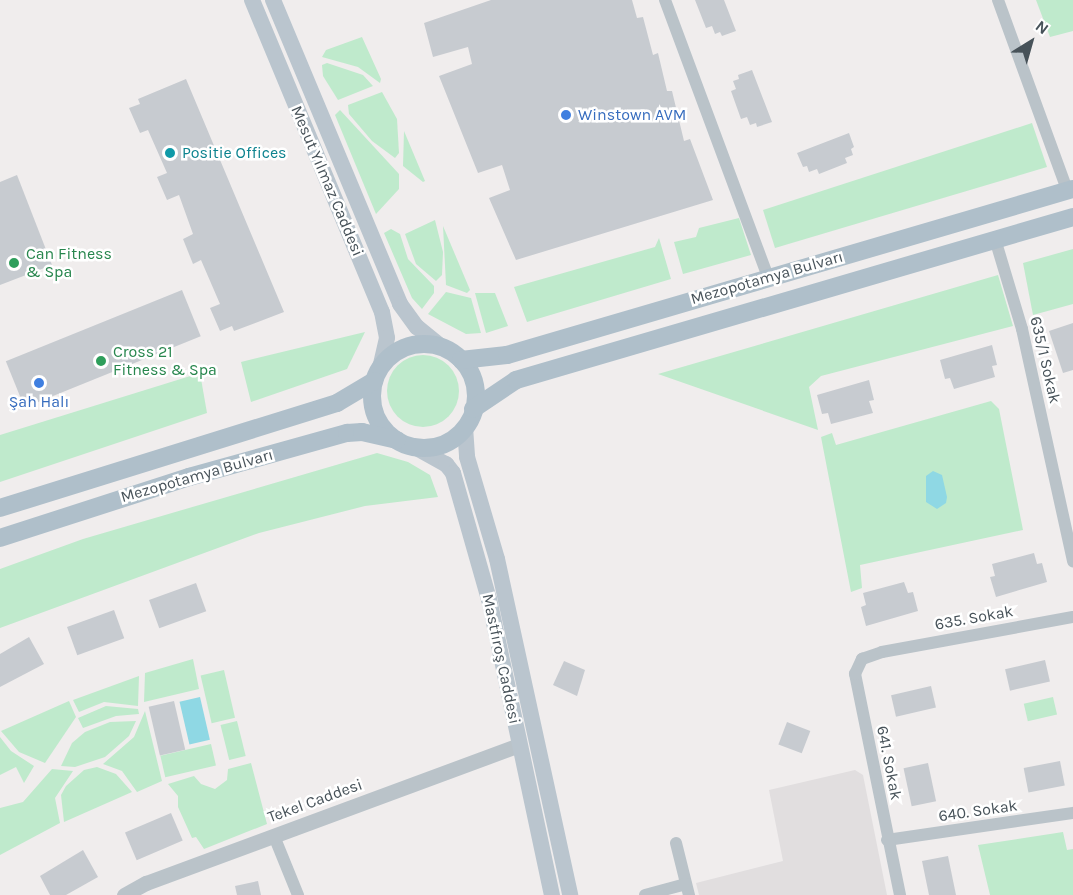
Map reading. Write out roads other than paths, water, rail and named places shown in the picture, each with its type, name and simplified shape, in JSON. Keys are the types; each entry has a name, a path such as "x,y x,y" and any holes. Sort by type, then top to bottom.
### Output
{"main road":[{"name":"Mesut Yılmaz Caddesi","path":"252,0 382,312 387,338 378,373"},
{"name":"Mesut Yılmaz Caddesi","path":"273,0 400,304 417,327 442,347"},
{"name":"Mezopotamya Bulvarı","path":"461,360 507,356 1070,190"},
{"name":"Mezopotamya Bulvarı","path":"474,409 516,380 1073,217"},
{"path":"409,346 442,347 461,360 474,383 474,409 465,427 442,444 405,443 375,414 378,373 409,346"},
{"name":"Mezopotamya Bulvarı","path":"0,508 337,403 378,373"},
{"name":"Mastfıroş Caddesi","path":"465,427 467,457 497,559 570,895"},
{"name":"Mezopotamya Bulvarı","path":"0,538 189,477 347,433 362,432 405,443"},
{"name":"Mastfıroş Caddesi","path":"405,443 446,464 453,473 489,599 552,895"}],"street":[{"path":"665,0 768,278"},
{"path":"998,0 1070,190"},
{"name":"635/1 Sokak","path":"995,239 1022,329 1073,561"},
{"name":"635. Sokak","path":"882,652 1073,617"},
{"name":"641. Sokak","path":"882,652 862,659 855,674 900,895"},
{"name":"Tekel Caddesi","path":"124,895 273,836 519,745"},
{"name":"640. Sokak","path":"887,840 1073,813"},
{"path":"273,836 298,895"},
{"path":"645,895 688,889 676,843"}],"water":[{"path":"933,471 942,475 947,497 946,503 937,509 926,502 926,476"},
{"path":"200,697 210,740 189,745 180,702"}],"place":[{"name":"Winstown AVM","path":"566,115"},
{"name":"Positie Offices","path":"170,153"},
{"name":"Can Fitness & Spa","path":"14,263"},
{"name":"Cross 21 Fitness & Spa","path":"101,361"},
{"name":"Şah Halı","path":"39,383"}]}
